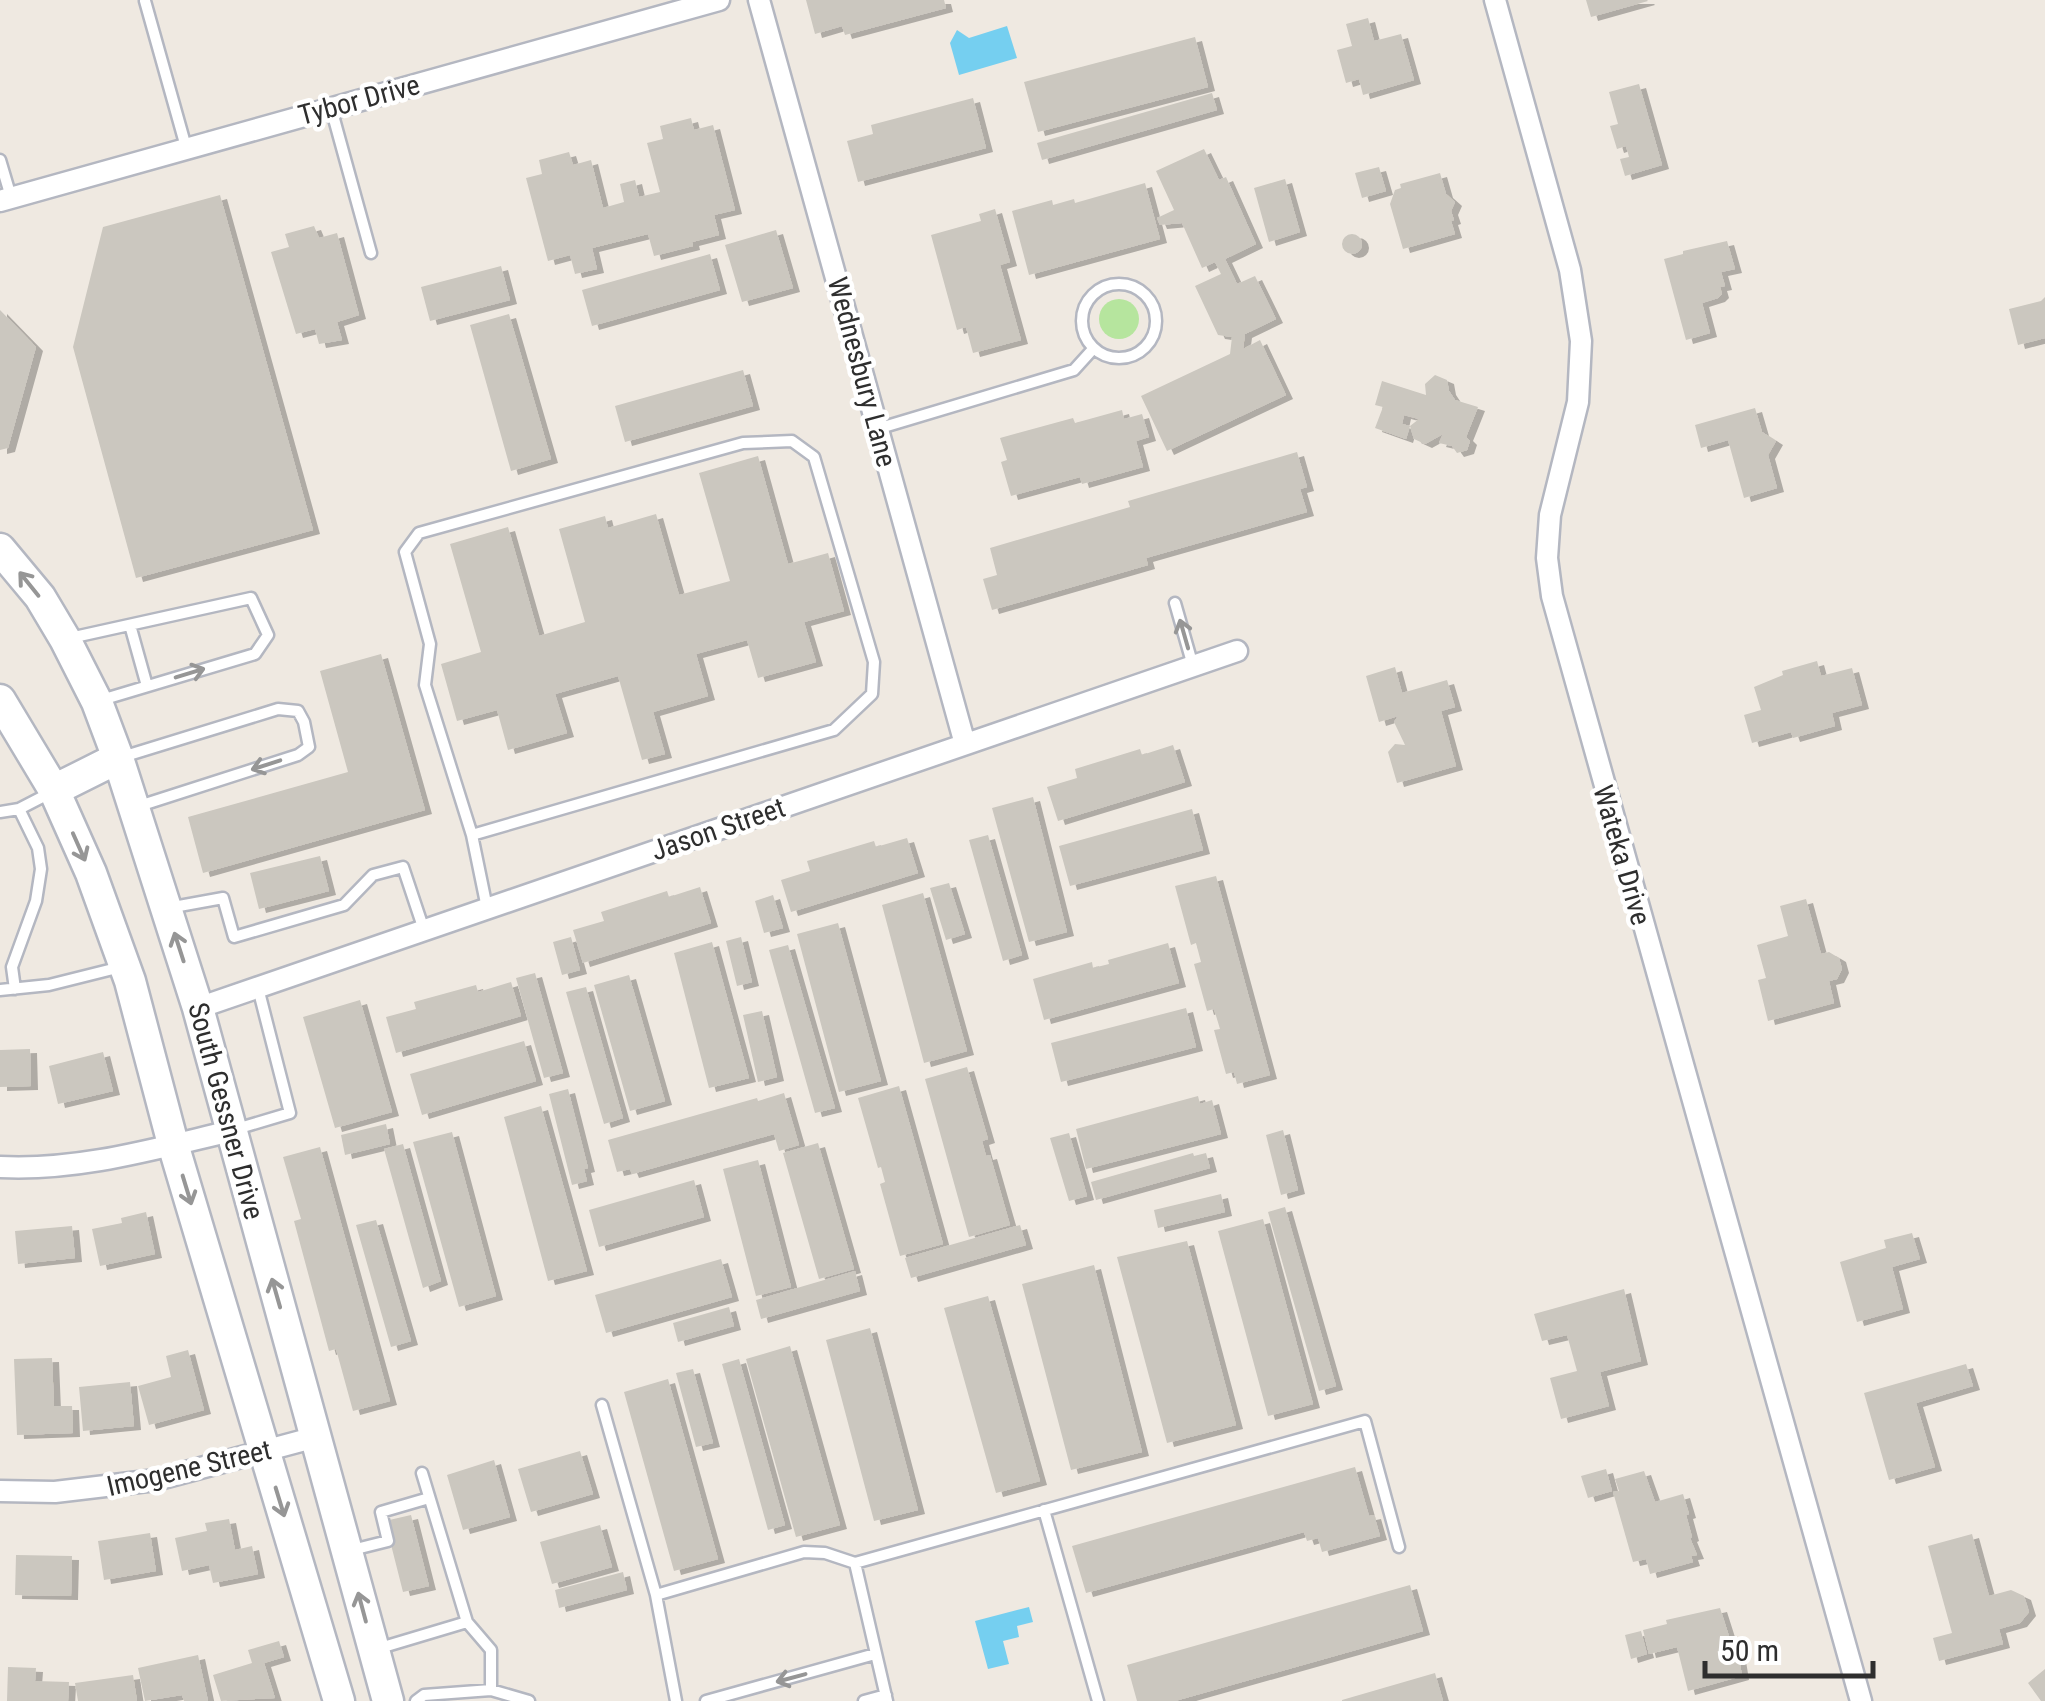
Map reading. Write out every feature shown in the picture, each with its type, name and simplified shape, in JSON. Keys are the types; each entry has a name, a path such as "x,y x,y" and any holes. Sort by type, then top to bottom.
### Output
{"main road":[{"name":"South Gessner Drive","path":"0,549 40,598 65,639 97,702 118,758 198,1008 388,1701"},
{"name":"South Gessner Drive","path":"0,700 54,790 91,872 125,966 339,1701"},
{"path":"54,790 118,758"}],"street":[{"name":"Tybor Drive","path":"6,200 662,8 719,0"},
{"name":"Wednesbury Lane","path":"759,0 965,744"},
{"name":"Wateka Drive","path":"1495,0 1570,270 1581,342 1578,402 1550,515 1547,558 1559,630 1861,1701"},
{"name":"Jason Street","path":"198,1008 1237,651"},
{"path":"0,1167 56,1168 93,1163 231,1130"},
{"name":"Imogene Street","path":"0,1491 100,1489 156,1480 316,1437"}],"lane":[{"path":"136,0 146,0 186,148"},
{"path":"331,108 371,253"},
{"path":"0,160 6,200"},
{"path":"1112,284 1124,284 1147,296 1156,320 1149,344 1127,358 1114,358 1093,349 1081,317 1090,296 1112,284"},
{"path":"878,428 1074,370 1093,349"},
{"path":"472,834 834,730 872,694 874,662 814,457 792,441 743,443 419,533 406,552 430,644 425,685 472,834 487,909"},
{"path":"65,639 251,598 268,636 256,654 97,702"},
{"path":"1174,603 1193,666"},
{"path":"130,625 147,686"},
{"path":"118,758 278,709 298,711 304,722 308,748 298,755 134,808"},
{"path":"0,812 20,809 54,790"},
{"path":"15,989 12,967 36,901 41,869 38,848 20,809"},
{"path":"166,908 222,898 234,937 344,905 373,875 403,867 424,930"},
{"path":"0,990 50,986 125,966"},
{"path":"231,1130 290,1113 258,988"},
{"path":"602,1405 656,1594 676,1701"},
{"path":"656,1594 804,1552 825,1553 855,1562 1366,1421 1399,1547"},
{"path":"422,1473 467,1622 491,1650 491,1690"},
{"path":"347,1552 388,1540 381,1512 430,1498"},
{"path":"1044,1510 1098,1701"},
{"path":"855,1562 886,1698 864,1701"},
{"path":"374,1650 467,1622"},
{"path":"706,1701 875,1654"},
{"path":"416,1701 424,1694 491,1690 529,1701"}],"green space":[{"path":"1119,299 1133,305 1139,319 1133,333 1119,339 1105,333 1099,319 1105,305"}],"water":[{"path":"1007,26 1017,58 959,75 950,43 957,30 969,38"},
{"path":"1029,1607 1033,1622 1017,1626 1019,1637 1003,1641 1009,1664 988,1669 975,1621"}],"building":[{"path":"806,0 944,0 946,8 845,35 842,26 815,34"},
{"path":"1586,0 1647,0 1648,1 1591,17"},
{"path":"1368,18 1374,41 1401,34 1414,80 1363,95 1359,79 1346,83 1337,50 1352,46 1346,24"},
{"path":"1195,37 1208,87 1038,132 1024,82"},
{"path":"1639,84 1662,165 1625,176 1620,159 1629,157 1626,146 1617,149 1610,126 1618,124 1609,92"},
{"path":"1212,93 1217,110 1042,160 1037,143"},
{"path":"973,98 986,148 858,182 847,141 873,134 871,125"},
{"path":"691,118 694,130 713,125 735,210 714,215 719,235 654,256 648,234 592,248 597,269 575,274 570,255 548,261 526,178 542,174 539,160 569,152 573,165 591,160 603,208 624,202 620,184 635,180 639,197 660,192 647,143 663,139 660,126"},
{"path":"1204,149 1219,180 1226,177 1256,244 1225,259 1237,284 1255,276 1276,319 1245,334 1243,349 1260,340 1286,395 1167,451 1141,396 1230,354 1232,337 1218,335 1195,286 1221,274 1215,262 1202,268 1182,223 1160,225 1157,218 1174,210 1156,171"},
{"path":"1379,167 1386,191 1362,198 1355,173"},
{"path":"1440,173 1446,194 1455,202 1451,221 1455,234 1403,249 1390,204 1395,190 1401,188 1400,184"},
{"path":"1285,179 1300,232 1269,242 1254,188"},
{"path":"1145,183 1160,239 1029,275 1012,211 1052,200 1053,205 1074,199 1075,203"},
{"path":"220,195 313,530 136,578 73,347 103,227"},
{"path":"995,209 1010,262 1000,265 1021,340 973,353 966,327 957,330 931,235 981,221 979,214"},
{"path":"314,226 319,238 337,233 359,315 337,322 342,340 319,344 315,329 296,334 271,252 289,247 285,234"},
{"path":"776,230 793,288 742,302 725,245"},
{"path":"1352,234 1362,244 1352,254 1342,244"},
{"path":"1727,241 1735,269 1721,272 1725,286 1720,287 1722,294 1702,303 1710,333 1686,340 1664,259"},
{"path":"710,254 720,290 592,326 582,290"},
{"path":"501,266 510,300 430,321 421,287"},
{"path":"2045,297 2045,338 2018,345 2009,309"},
{"path":"0,310 36,347 8,448 0,450"},
{"path":"509,314 551,459 511,471 470,325"},
{"path":"743,370 753,406 625,442 615,406"},
{"path":"1435,375 1447,380 1455,400 1478,407 1466,437 1470,441 1467,450 1457,453 1452,446 1439,443 1443,434 1425,444 1414,439 1410,426 1406,439 1375,428 1383,407 1375,405 1382,381 1426,395 1425,384","holes":["1404,415 1419,419 1410,426 1402,424"]},
{"path":"1755,408 1762,432 1776,441 1768,455 1777,488 1744,498 1728,440 1701,448 1695,425"},
{"path":"1122,410 1124,419 1142,414 1149,437 1136,441 1143,467 1082,484 1080,477 1011,496 1001,462 1007,460 1000,438 1073,418 1075,423"},
{"path":"1297,452 1307,487 1300,489 1307,512 1146,558 1148,565 992,610 983,579 997,575 990,548 1130,507 1128,501"},
{"path":"758,456 788,564 828,553 844,611 804,622 816,662 758,678 747,640 696,654 708,696 653,712 665,754 642,760 618,676 555,694 567,733 508,750 497,710 457,721 441,664 481,652 450,544 508,527 539,636 585,622 559,529 605,516 608,528 656,514 679,595 730,581 699,473"},
{"path":"381,654 425,810 203,873 188,817 348,772 320,671"},
{"path":"1817,661 1821,676 1852,668 1862,705 1832,713 1835,726 1793,738 1791,732 1752,743 1744,715 1761,710 1754,687 1783,675 1782,671"},
{"path":"1395,667 1402,693 1447,680 1455,707 1441,711 1456,766 1397,783 1388,752 1395,744 1405,745 1394,722 1398,716 1379,722 1366,676"},
{"path":"1173,745 1185,782 1058,821 1047,787 1077,778 1075,769 1140,749 1142,755"},
{"path":"1033,797 1067,932 1029,942 992,808"},
{"path":"1192,809 1203,850 1070,886 1059,846"},
{"path":"988,835 1022,955 1003,961 969,840"},
{"path":"907,838 918,873 791,912 781,880 810,871 807,861 874,841 876,847"},
{"path":"320,856 329,891 259,909 250,873"},
{"path":"1216,876 1270,1075 1237,1084 1234,1072 1226,1074 1214,1030 1220,1029 1214,1009 1207,1011 1194,964 1201,962 1196,943 1191,945 1175,886"},
{"path":"949,883 965,934 946,940 930,888"},
{"path":"700,887 711,923 583,963 573,930 604,921 601,912 667,891 669,897"},
{"path":"923,893 967,1051 924,1063 882,905"},
{"path":"773,895 783,928 764,933 755,901"},
{"path":"1806,899 1821,954 1829,952 1839,958 1842,969 1837,979 1829,981 1834,1003 1768,1021 1758,980 1766,978 1757,945 1788,936 1780,906"},
{"path":"838,923 881,1081 839,1092 797,934"},
{"path":"571,937 580,970 562,975 553,942"},
{"path":"741,937 752,982 737,986 726,941"},
{"path":"712,942 749,1078 709,1088 674,953"},
{"path":"1168,943 1179,983 1044,1020 1033,979 1092,962 1093,968 1109,964 1108,960"},
{"path":"788,945 835,1108 815,1113 769,950"},
{"path":"535,973 563,1073 544,1078 516,978"},
{"path":"629,975 665,1101 630,1111 594,985"},
{"path":"511,982 521,1016 396,1053 386,1017 416,1009 414,1002 476,985 478,992"},
{"path":"586,987 623,1118 604,1124 566,992"},
{"path":"360,1000 392,1112 335,1128 303,1017"},
{"path":"1186,1008 1196,1047 1061,1082 1051,1043"},
{"path":"762,1011 777,1077 758,1082 743,1015"},
{"path":"524,1041 536,1081 422,1115 410,1074"},
{"path":"30,1049 31,1086 0,1087 0,1050"},
{"path":"103,1052 113,1091 58,1104 49,1066"},
{"path":"967,1067 988,1139 982,1141 986,1156 990,1155 1010,1225 969,1237 925,1079"},
{"path":"899,1086 943,1244 900,1256 880,1184 885,1182 858,1098"},
{"path":"568,1089 588,1168 584,1169 587,1181 572,1185 549,1094"},
{"path":"784,1093 799,1145 779,1151 774,1134 632,1174 630,1169 617,1172 608,1140"},
{"path":"1198,1096 1200,1104 1212,1100 1221,1134 1086,1169 1076,1129"},
{"path":"541,1106 587,1271 548,1281 504,1117"},
{"path":"386,1124 390,1144 345,1155 341,1135"},
{"path":"1283,1130 1298,1190 1281,1195 1266,1135"},
{"path":"452,1132 496,1296 459,1307 413,1142"},
{"path":"1069,1133 1087,1196 1069,1201 1050,1138"},
{"path":"818,1143 854,1269 819,1279 783,1153"},
{"path":"403,1144 441,1281 423,1288 384,1149"},
{"path":"320,1147 390,1401 353,1411 336,1349 329,1351 294,1221 301,1219 283,1157"},
{"path":"1193,1153 1206,1153 1210,1168 1096,1200 1091,1182"},
{"path":"758,1160 791,1287 756,1296 723,1169"},
{"path":"694,1180 704,1217 599,1247 589,1210"},
{"path":"1221,1194 1225,1212 1158,1228 1154,1210"},
{"path":"1285,1207 1336,1386 1319,1391 1268,1212"},
{"path":"146,1212 155,1254 100,1266 92,1229 122,1223 121,1218"},
{"path":"1263,1219 1313,1404 1268,1416 1218,1231"},
{"path":"376,1220 411,1341 391,1347 356,1225"},
{"path":"1020,1225 1026,1245 911,1278 905,1258"},
{"path":"72,1226 75,1258 18,1264 15,1231"},
{"path":"1912,1233 1920,1259 1892,1267 1903,1309 1857,1322 1840,1262 1886,1248 1884,1240"},
{"path":"1187,1241 1236,1425 1167,1443 1117,1257"},
{"path":"721,1259 732,1297 606,1333 595,1295"},
{"path":"1094,1265 1142,1452 1071,1470 1022,1284"},
{"path":"855,1271 860,1291 761,1319 756,1300"},
{"path":"1624,1289 1641,1361 1600,1372 1609,1406 1561,1419 1550,1378 1577,1371 1567,1335 1542,1341 1534,1314"},
{"path":"988,1296 1040,1481 996,1493 944,1308"},
{"path":"729,1307 734,1326 678,1342 673,1323"},
{"path":"870,1328 918,1510 874,1521 826,1340"},
{"path":"790,1346 840,1525 796,1537 746,1359"},
{"path":"188,1350 204,1410 149,1425 138,1386 171,1377 166,1356"},
{"path":"52,1358 54,1406 72,1406 73,1433 17,1435 14,1359"},
{"path":"739,1359 785,1525 768,1530 722,1364"},
{"path":"1966,1364 1973,1386 1916,1403 1935,1467 1889,1480 1864,1393"},
{"path":"693,1369 713,1443 696,1447 676,1373"},
{"path":"668,1379 718,1559 674,1571 624,1392"},
{"path":"130,1382 134,1426 83,1431 79,1387"},
{"path":"580,1451 593,1494 531,1512 518,1469"},
{"path":"494,1460 510,1517 463,1530 447,1475"},
{"path":"1355,1467 1369,1516 1374,1515 1380,1536 1322,1552 1318,1538 1307,1541 1304,1532 1086,1593 1072,1546"},
{"path":"1606,1469 1612,1491 1588,1498 1581,1476"},
{"path":"1644,1471 1655,1502 1683,1494 1690,1538 1697,1555 1691,1556 1693,1562 1650,1574 1646,1559 1633,1562 1613,1492 1619,1491 1615,1479"},
{"path":"411,1515 429,1586 403,1592 385,1521"},
{"path":"229,1519 235,1550 252,1546 258,1574 213,1583 209,1565 182,1571 175,1538 207,1531 205,1523"},
{"path":"600,1525 612,1567 552,1584 540,1542"},
{"path":"150,1533 156,1571 104,1580 98,1541"},
{"path":"1972,1534 1989,1596 2011,1590 2024,1596 2029,1612 2020,1623 1999,1629 2003,1644 1939,1661 1933,1638 1952,1633 1928,1546"},
{"path":"16,1555 72,1556 71,1596 15,1595"},
{"path":"623,1572 627,1590 559,1608 555,1590"},
{"path":"1410,1585 1423,1631 1175,1701 1137,1701 1127,1665"},
{"path":"1720,1608 1734,1652 1738,1651 1742,1676 1688,1691 1677,1647 1649,1654 1643,1630 1667,1624 1666,1620"},
{"path":"1641,1631 1647,1654 1631,1659 1625,1635"},
{"path":"279,1641 284,1657 264,1663 275,1698 221,1701 213,1675 252,1663 248,1650"},
{"path":"198,1655 208,1701 184,1701 182,1695 145,1701 138,1668"},
{"path":"8,1667 36,1668 35,1681 69,1682 68,1701 7,1701"},
{"path":"2045,1669 2045,1701 2041,1701 2028,1683"},
{"path":"1435,1673 1443,1701 1342,1701 1342,1700"},
{"path":"133,1675 137,1701 78,1701 75,1683"}]}
